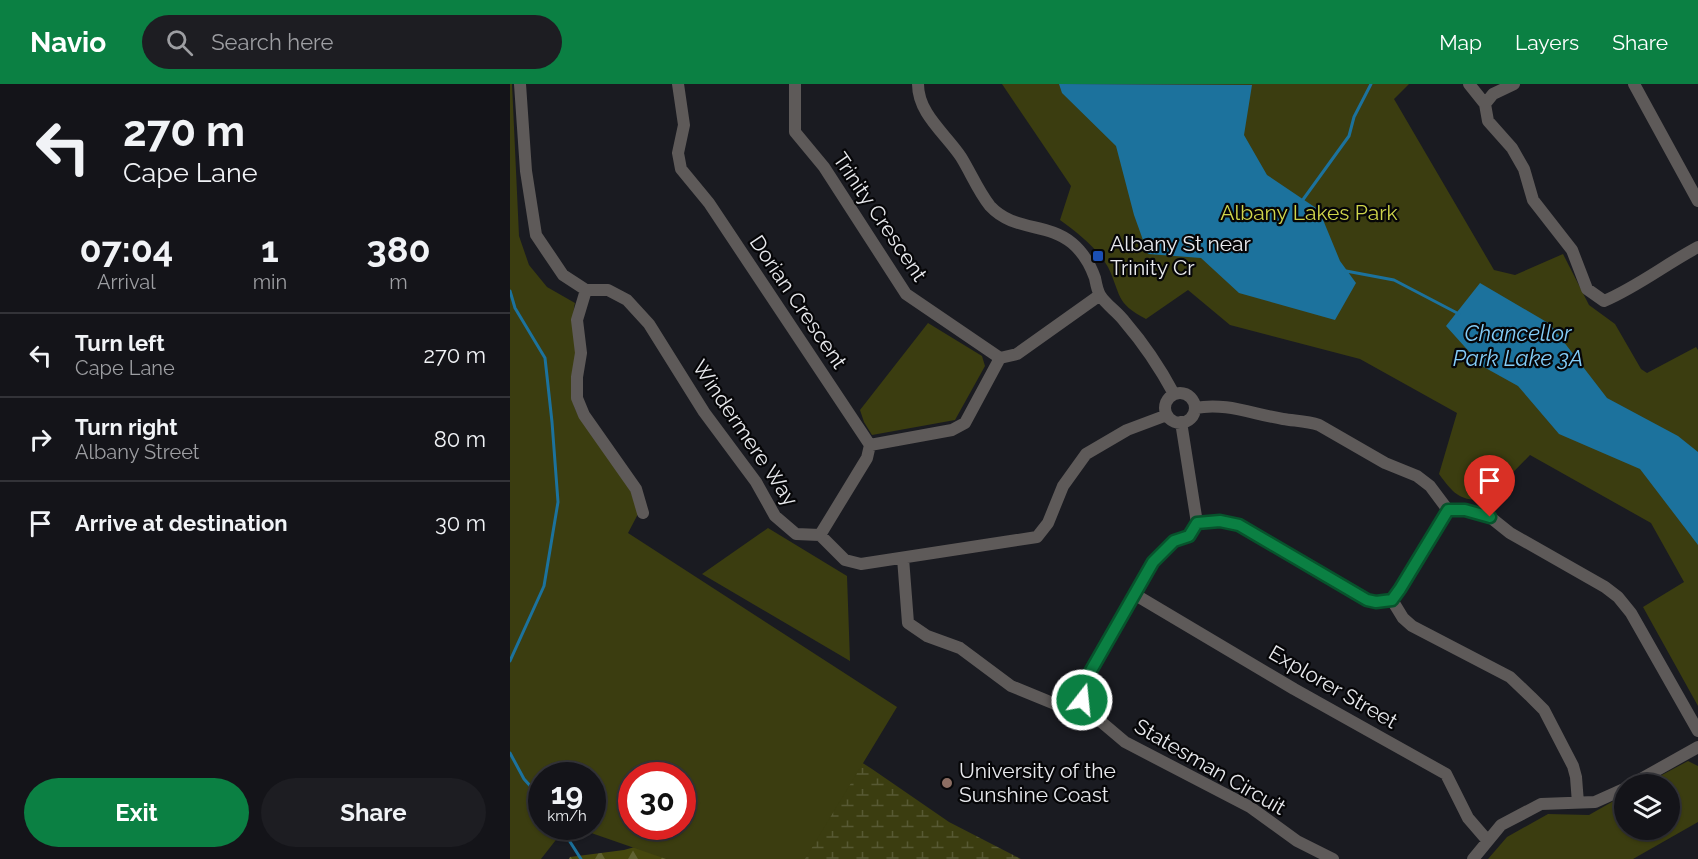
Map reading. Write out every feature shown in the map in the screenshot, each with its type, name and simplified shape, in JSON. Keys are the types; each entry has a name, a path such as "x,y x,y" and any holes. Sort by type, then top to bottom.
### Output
{"street":[{"name":"Windermere Way","path":"520,84 526,171 536,235 563,275 586,290 608,290 627,300 649,324 705,412 756,482 775,516 796,534 819,535"},
{"name":"Dorian Crescent","path":"678,84 684,126 678,153 681,168 709,202 870,445"},
{"name":"Trinity Crescent","path":"795,84 795,132 824,167 906,294 1000,358"},
{"path":"918,84 924,108 960,156 990,206 996,213 1012,222 1052,232 1073,243 1086,258 1100,296 1124,319 1145,347 1174,394"},
{"path":"1469,84 1485,104 1488,120 1512,148 1524,169 1533,200 1572,250 1587,289 1604,301 1641,283 1674,260 1698,247"},
{"path":"1485,104 1493,94 1514,84"},
{"path":"1634,84 1698,201"},
{"path":"586,290 577,320 581,353 577,377 577,398 584,415 636,489 643,513"},
{"path":"1100,296 1017,354 1000,358 964,423 952,430 870,445 867,458 819,535 845,560 861,564 1037,537 1048,523 1063,486 1086,454 1128,430 1167,415"},
{"path":"1174,394 1187,394 1192,399 1195,408 1191,418 1181,422 1173,421 1167,415 1167,402 1174,394"},
{"path":"1195,408 1209,405 1230,406 1281,419 1319,425 1385,463 1417,476 1430,486 1448,510"},
{"path":"903,558 908,623 927,636 960,648 1011,686 1055,704 1082,700 1081,688 1158,556 1174,541 1189,536 1197,523 1181,422"},
{"path":"1197,523 1220,521 1239,525 1367,600 1376,602 1392,600 1448,510"},
{"path":"1448,510 1465,510 1490,517 1510,534 1605,587 1618,597 1645,636 1698,731"},
{"name":"Explorer Street","path":"1134,594 1294,689 1446,774 1468,818 1487,840"},
{"path":"1392,600 1403,618 1412,626 1510,677 1544,710 1573,766 1578,802"},
{"name":"Statesman Circuit","path":"1082,700 1086,708 1125,742 1250,807 1297,841 1333,859"},
{"path":"1650,774 1698,747"},
{"path":"1473,859 1501,825 1541,804 1594,802 1614,793"}],"green space":[{"path":"510,84 512,84 519,236 529,265 547,287 575,303 576,350 572,398 578,415 630,489 638,514 628,533 897,707 805,859 666,859 606,838 606,762 528,762 528,840 556,840 541,859 510,859"},
{"name":"Albany Lakes Park","path":"1002,84 1409,84 1394,99 1494,270 1515,275 1563,254 1589,305 1615,324 1641,369 1647,373 1696,347 1698,350 1698,706 1643,607 1684,582 1651,523 1530,455 1486,500 1469,499 1458,495 1439,474 1457,413 1360,359 1230,325 1188,290 1146,319 1136,313 1120,297 1108,267 1098,253 1060,220 1071,186"},
{"path":"928,323 982,356 985,366 955,420 872,435 860,410"},
{"path":"768,528 847,576 850,661 702,574"},
{"path":"789,716 949,822 1021,859 721,859"},
{"path":"1688,761 1698,766 1698,822 1680,832 1680,774 1664,774"},
{"path":"1614,801 1614,840 1666,840 1633,859 1488,859 1507,837 1548,814 1589,815"},
{"path":"660,840 678,859 569,859 570,857 624,850"}],"water":[{"path":"1059,84 1252,85 1244,135 1267,175 1319,210 1340,261 1356,283 1335,320 1239,293 1201,258 1148,254 1134,215 1116,146 1062,93"},
{"name":"Chancellor Park Lake 3A","path":"1480,283 1550,324 1607,398 1678,436 1698,452 1698,545 1640,469 1559,434 1518,386 1482,366 1446,326"}],"waterway":[{"path":"1302,201 1349,136 1354,117 1371,84"},
{"path":"1346,271 1394,280 1459,314"},
{"path":"510,291 515,308 545,358 558,502 544,586 510,661"},
{"path":"510,753 528,783"},
{"path":"569,840 581,859"}],"place":[{"name":"Albany St near Trinity Cr","path":"1098,256"},
{"name":"University of the Sunshine Coast","path":"947,783"}],"route":[{"path":"1082,700 1081,688 1153,562 1174,541 1189,536 1197,523 1220,521 1239,525 1367,600 1376,602 1392,600 1448,510 1465,510 1490,517"}]}
